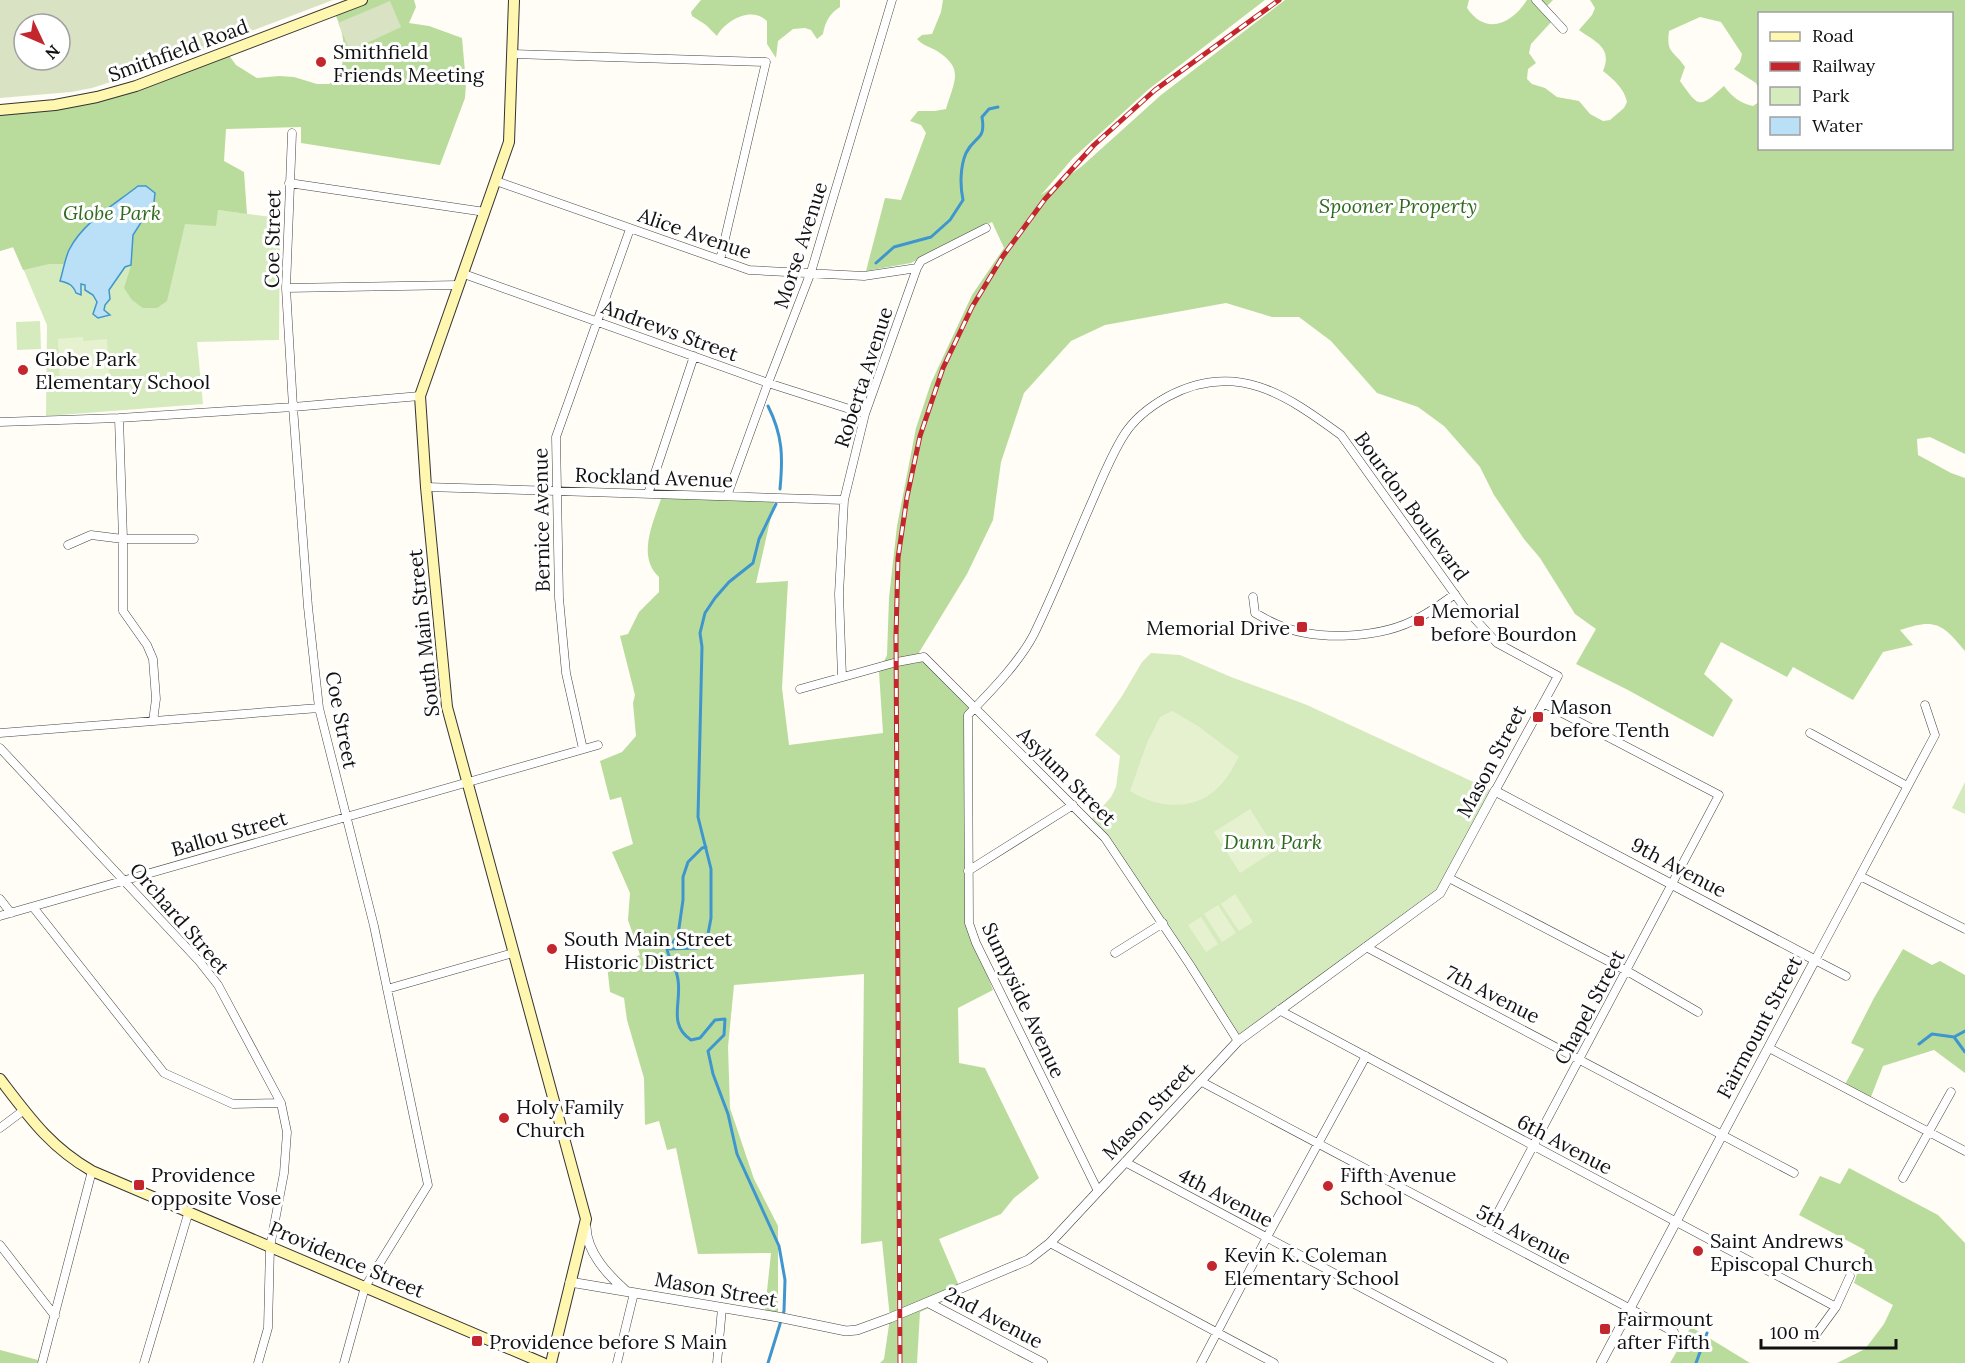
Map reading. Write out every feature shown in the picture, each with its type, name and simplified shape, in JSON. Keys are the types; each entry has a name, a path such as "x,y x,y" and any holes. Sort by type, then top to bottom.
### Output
{"main road":[{"name":"Smithfield Road","path":"0,110 55,105 98,97 136,86 362,0"},
{"name":"South Main Street","path":"514,0 509,142 420,396 426,487 447,707 586,1219 550,1363"},
{"name":"Providence Street","path":"0,1080 59,1150 92,1171 189,1210 543,1363"}],"street":[{"name":"Morse Avenue","path":"728,496 811,272 891,0"},
{"path":"1536,0 1563,29"},
{"path":"513,54 766,62 720,260"},
{"name":"Coe Street","path":"292,133 286,288 308,607 319,708 364,884 428,1185 365,1287 344,1363"},
{"name":"Alice Avenue","path":"496,181 749,270 864,276 917,268 921,261 986,228"},
{"path":"289,183 485,212"},
{"name":"Bernice Avenue","path":"583,749 566,673 559,598 556,437 630,229"},
{"name":"Roberta Avenue","path":"842,676 840,594 844,501 865,414 917,268"},
{"name":"Andrews Street","path":"464,274 768,383 865,414"},
{"path":"286,288 459,285"},
{"path":"648,494 694,356"},
{"name":"Bourdon Boulevard","path":"975,707 1002,679 1032,636 1124,434 1150,406 1180,390 1210,381 1245,381 1276,393 1313,414 1341,435 1455,594 1497,643 1558,676"},
{"path":"0,422 119,418 420,396"},
{"path":"119,418 123,611 147,645 153,659 156,699 153,721"},
{"name":"Rockland Avenue","path":"426,487 844,501"},
{"path":"68,545 91,535 123,539 194,539"},
{"path":"1253,597 1255,614 1277,625 1311,633 1346,636 1383,631 1419,618 1455,594"},
{"name":"Asylum Street","path":"800,689 842,676 924,657 1105,838 1163,923 1238,1041"},
{"name":"Mason Street","path":"570,1282 846,1331 857,1330 929,1303 1029,1260 1050,1243 1238,1041 1440,893 1558,676"},
{"name":"Chapel Street","path":"1487,1233 1719,795 1543,703"},
{"name":"Fairmount Street","path":"1601,1363 1935,735 1925,705"},
{"name":"Sunnyside Avenue","path":"975,707 968,715 969,923 976,943 1098,1191"},
{"path":"0,733 319,708"},
{"path":"1810,733 1907,786"},
{"name":"Ballou Street","path":"0,916 598,745"},
{"name":"Orchard Street","path":"0,748 199,961 218,985 282,1103 287,1132 286,1152 270,1246 268,1328 258,1363"},
{"name":"9th Avenue","path":"1495,791 1846,976"},
{"path":"968,871 1073,806"},
{"path":"1860,876 1965,929"},
{"path":"1449,878 1627,971 1698,1011"},
{"path":"0,899 11,913"},
{"path":"33,907 164,1073 233,1104 282,1103"},
{"path":"1116,953 1163,923"},
{"name":"7th Avenue","path":"1366,947 1794,1173"},
{"path":"387,988 513,953"},
{"name":"6th Avenue","path":"1279,1010 1836,1307"},
{"path":"1769,1048 1965,1151"},
{"path":"1201,1363 1366,1056"},
{"name":"5th Avenue","path":"1200,1081 1674,1332"},
{"path":"1903,1178 1952,1092"},
{"path":"0,1128 24,1110"},
{"name":"4th Avenue","path":"1125,1162 1503,1363"},
{"path":"42,1363 92,1171"},
{"path":"144,1363 189,1210"},
{"name":"Mason Street","path":"586,1219 587,1239 593,1252 606,1271 630,1292"},
{"path":"1050,1243 1274,1363"},
{"path":"0,1245 55,1316"},
{"path":"1814,1337 1836,1307 1850,1276"},
{"path":"617,1363 630,1292"},
{"name":"2nd Avenue","path":"929,1303 1043,1363"},
{"path":"717,1363 722,1308"}],"green space":[{"path":"0,0 333,0 157,67 92,88 0,98"},
{"path":"356,0 414,0 416,7 409,23 429,26 462,38 465,98 440,165 301,143 301,127 226,129 224,161 244,172 247,214 218,210 216,226 185,224 167,301 157,308 143,308 132,300 124,288 132,262 133,235 154,202 69,251 65,264 49,264 23,270 13,247 0,251 0,108 98,96 225,50 236,65 257,78 294,77 317,84 329,84 337,79 344,53 340,27 333,10"},
{"path":"701,0 840,0 840,7 831,15 823,34 817,39 811,30 793,29 778,41 776,58 767,44 767,21 754,15 740,17 726,25 717,36 692,16 691,12"},
{"name":"Spooner Property","path":"943,0 1265,0 1149,89 1073,158 1041,195 1081,167 1161,95 1285,0 1469,0 1467,8 1474,17 1482,22 1498,24 1514,15 1527,0 1553,0 1545,8 1554,19 1531,44 1529,53 1536,63 1528,69 1527,79 1557,97 1579,101 1590,114 1603,121 1610,120 1624,108 1627,102 1621,88 1603,71 1606,56 1601,46 1579,30 1595,8 1590,0 1965,0 1965,454 1930,437 1917,439 1918,455 1965,478 1965,651 1950,634 1937,626 1922,624 1900,630 1913,645 1883,652 1853,700 1793,667 1787,677 1721,642 1704,674 1733,700 1713,737 1576,664 1596,629 1575,614 1540,558 1494,495 1480,467 1444,426 1418,407 1377,393 1331,341 1299,317 1272,317 1226,303 1105,325 1071,341 1024,393 1001,462 993,520 967,574 912,664 929,660 975,706 967,715 968,927 993,990 958,1008 959,1063 985,1068 1039,1178 1014,1198 1001,1214 939,1239 962,1293 920,1312 917,1363 880,1363 884,1359 890,1318 882,1241 861,1244 864,974 734,985 728,1047 730,1108 754,1179 778,1226 778,1314 765,1310 771,1253 698,1254 676,1148 667,1150 659,1121 645,1125 644,1078 627,1020 624,998 610,992 607,965 640,955 628,920 630,893 612,852 633,844 621,797 610,800 600,761 622,752 636,736 633,703 635,695 620,636 628,634 639,612 659,592 659,577 652,569 648,549 651,527 662,496 775,499 756,583 788,581 782,688 789,745 883,733 879,672 887,655 889,598 897,526 916,428 931,383 972,295 1004,248 992,222 911,263 866,271 885,198 901,200 926,133 921,125 910,121 918,111 946,109 952,91 955,76 951,64 937,51 917,39 922,35 932,34"},
{"path":"390,1 401,27 350,51 338,23"},
{"name":"Globe Park","path":"0,120 218,210 280,218 279,340 197,342 203,404 46,416 47,325 14,247 0,251"},
{"path":"40,321 41,349 17,350 16,322"},
{"path":"83,337 83,341 107,339 109,378 85,380 85,385 60,386 58,339"},
{"name":"Dunn Park","path":"1151,653 1180,655 1307,705 1493,791 1435,893 1238,1036 1104,838 1089,822 1111,797 1116,787 1120,756 1095,735 1142,662"},
{"path":"1172,711 1198,726 1239,757 1226,778 1214,791 1192,803 1179,805 1154,802 1130,791 1147,743 1160,717"},
{"path":"1965,782 1965,814 1952,808"},
{"path":"1250,809 1276,850 1240,873 1214,832"},
{"path":"1235,894 1253,922 1239,931 1221,904"},
{"path":"1218,905 1236,933 1222,942 1204,914"},
{"path":"1201,917 1218,944 1206,952 1188,925"},
{"path":"1903,949 1932,965 1940,961 1965,975 1965,1073 1934,1050 1883,1066 1869,1102 1843,1088 1864,1049 1851,1043"},
{"path":"1849,1168 1938,1215 1965,1243 1965,1363 1837,1363 1865,1349 1884,1324 1893,1305 1854,1283 1865,1250 1799,1215 1820,1176 1840,1184"},
{"path":"1691,1327 1750,1363 1670,1363"},
{"path":"0,1350 38,1360 37,1363 0,1363"}],"water":[{"path":"138,186 146,186 155,193 154,202 133,235 131,265 125,267 109,290 110,299 104,310 110,315 98,318 93,314 97,302 93,295 85,290 85,285 81,284 81,295 76,293 70,285 60,281 66,257 75,240 91,222"}],"waterway":[{"path":"876,263 894,247 931,237 950,220 963,200 961,176 966,153 981,134 982,117 989,109 998,107"},
{"path":"768,406 777,427 781,447 780,489"},
{"path":"768,1363 784,1311 785,1280 779,1246 737,1154 728,1114 713,1074 708,1051 724,1035 725,1019 715,1020 700,1038 691,1040 684,1033 677,1018 679,984 667,949 696,948 706,945 711,918 711,869 698,817 702,647 700,633 705,613 715,598 729,582 753,563 759,539 776,504"},
{"path":"668,949 678,935 683,900 683,877 688,862 706,847"},
{"path":"1919,1044 1932,1034 1954,1037 1965,1031"},
{"path":"1954,1037 1965,1052"},
{"path":"1696,1363 1707,1333"}],"railway":[{"path":"900,1363 896,636 898,558 907,497 920,436 943,368 972,307 1003,256 1045,199 1094,145 1155,90 1279,0"}],"place":[{"name":"Smithfield Friends Meeting","path":"321,62"},
{"name":"Globe Park Elementary School","path":"23,370"},
{"name":"Memorial before Bourdon","path":"1419,621"},
{"name":"Memorial Drive","path":"1302,627"},
{"name":"Mason before Tenth","path":"1538,717"},
{"name":"South Main Street Historic District","path":"552,949"},
{"name":"Holy Family Church","path":"504,1118"},
{"name":"Providence opposite Vose","path":"139,1185"},
{"name":"Fifth Avenue School","path":"1328,1186"},
{"name":"Saint Andrews Episcopal Church","path":"1698,1251"},
{"name":"Kevin K. Coleman Elementary School","path":"1212,1266"},
{"name":"Fairmount after Fifth","path":"1605,1329"},
{"name":"Providence before S Main","path":"477,1341"}]}
